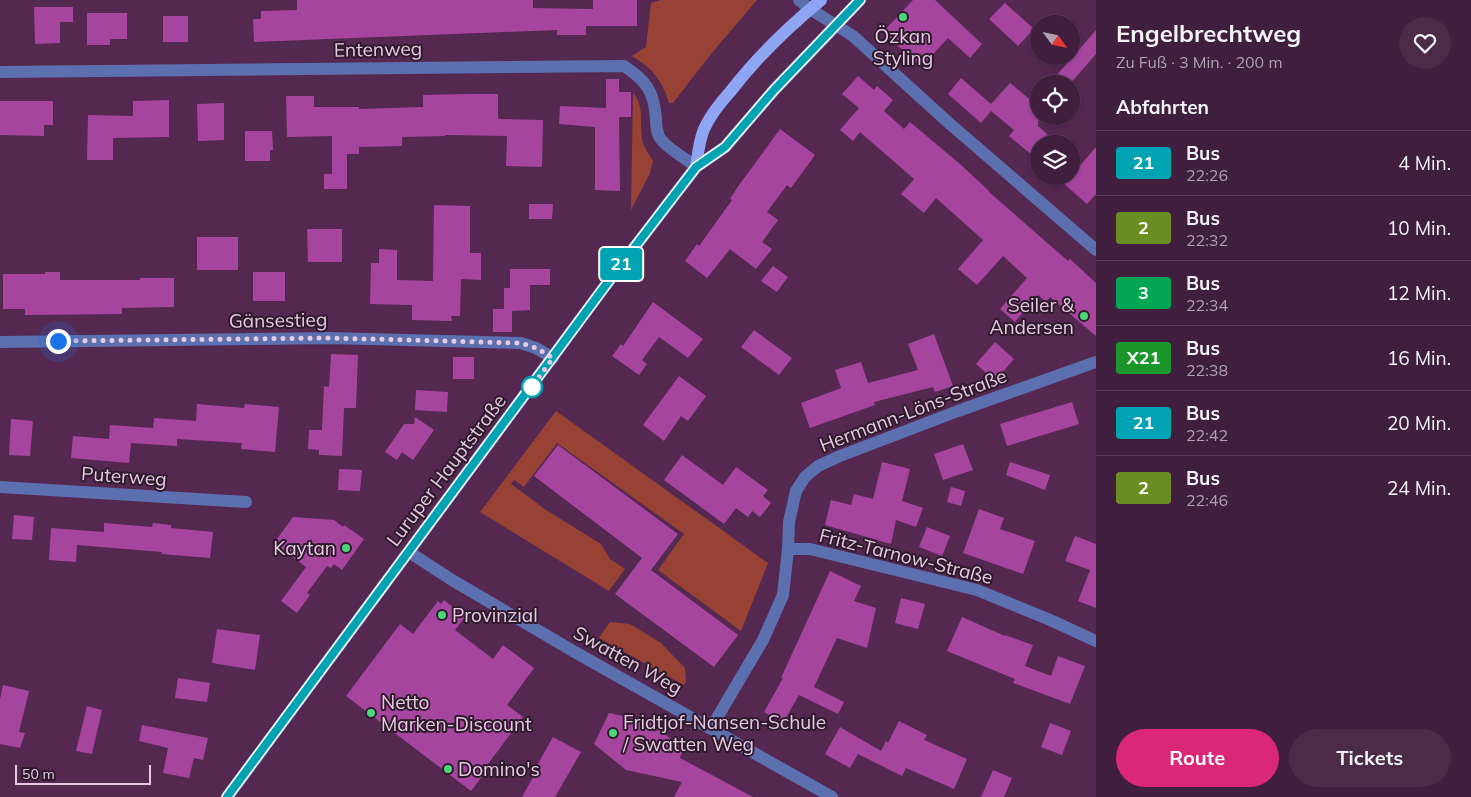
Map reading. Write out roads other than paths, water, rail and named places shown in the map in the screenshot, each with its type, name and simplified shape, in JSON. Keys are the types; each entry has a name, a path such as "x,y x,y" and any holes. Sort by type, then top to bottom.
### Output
{"main road":[{"name":"Luruper Hauptstraße","path":"696,167 704,129 721,103 759,56 778,36 821,0"},
{"name":"Luruper Hauptstraße","path":"227,797 611,278 696,167 725,147 774,90 860,0"}],"street":[{"path":"799,0 810,10 853,36 950,124 1096,250"},
{"name":"Entenweg","path":"0,72 624,66 635,73 646,84 652,94 660,139 696,167"},
{"name":"Gänsestieg","path":"0,342 330,338 521,343 536,348 553,358"},
{"name":"Hermann-Löns-Straße","path":"711,728 771,625 783,595 789,522 796,491 805,477 818,466 958,411 1096,362"},
{"name":"Puterweg","path":"0,487 246,502"},
{"name":"Fritz-Tarnow-Straße","path":"788,549 810,549 976,590 1096,641"},
{"name":"Swatten Weg","path":"409,552 557,641 832,797"}],"place":[{"name":"Özkan Styling","path":"903,17"},
{"name":"Seiler & Andersen","path":"1084,316"},
{"name":"Kaytan","path":"346,548"},
{"name":"Provinzial","path":"442,615"},
{"name":"Netto Marken-Discount","path":"371,713"},
{"name":"Fridtjof-Nansen-Schule / Swatten Weg","path":"613,733"},
{"name":"Domino's","path":"448,769"}]}
